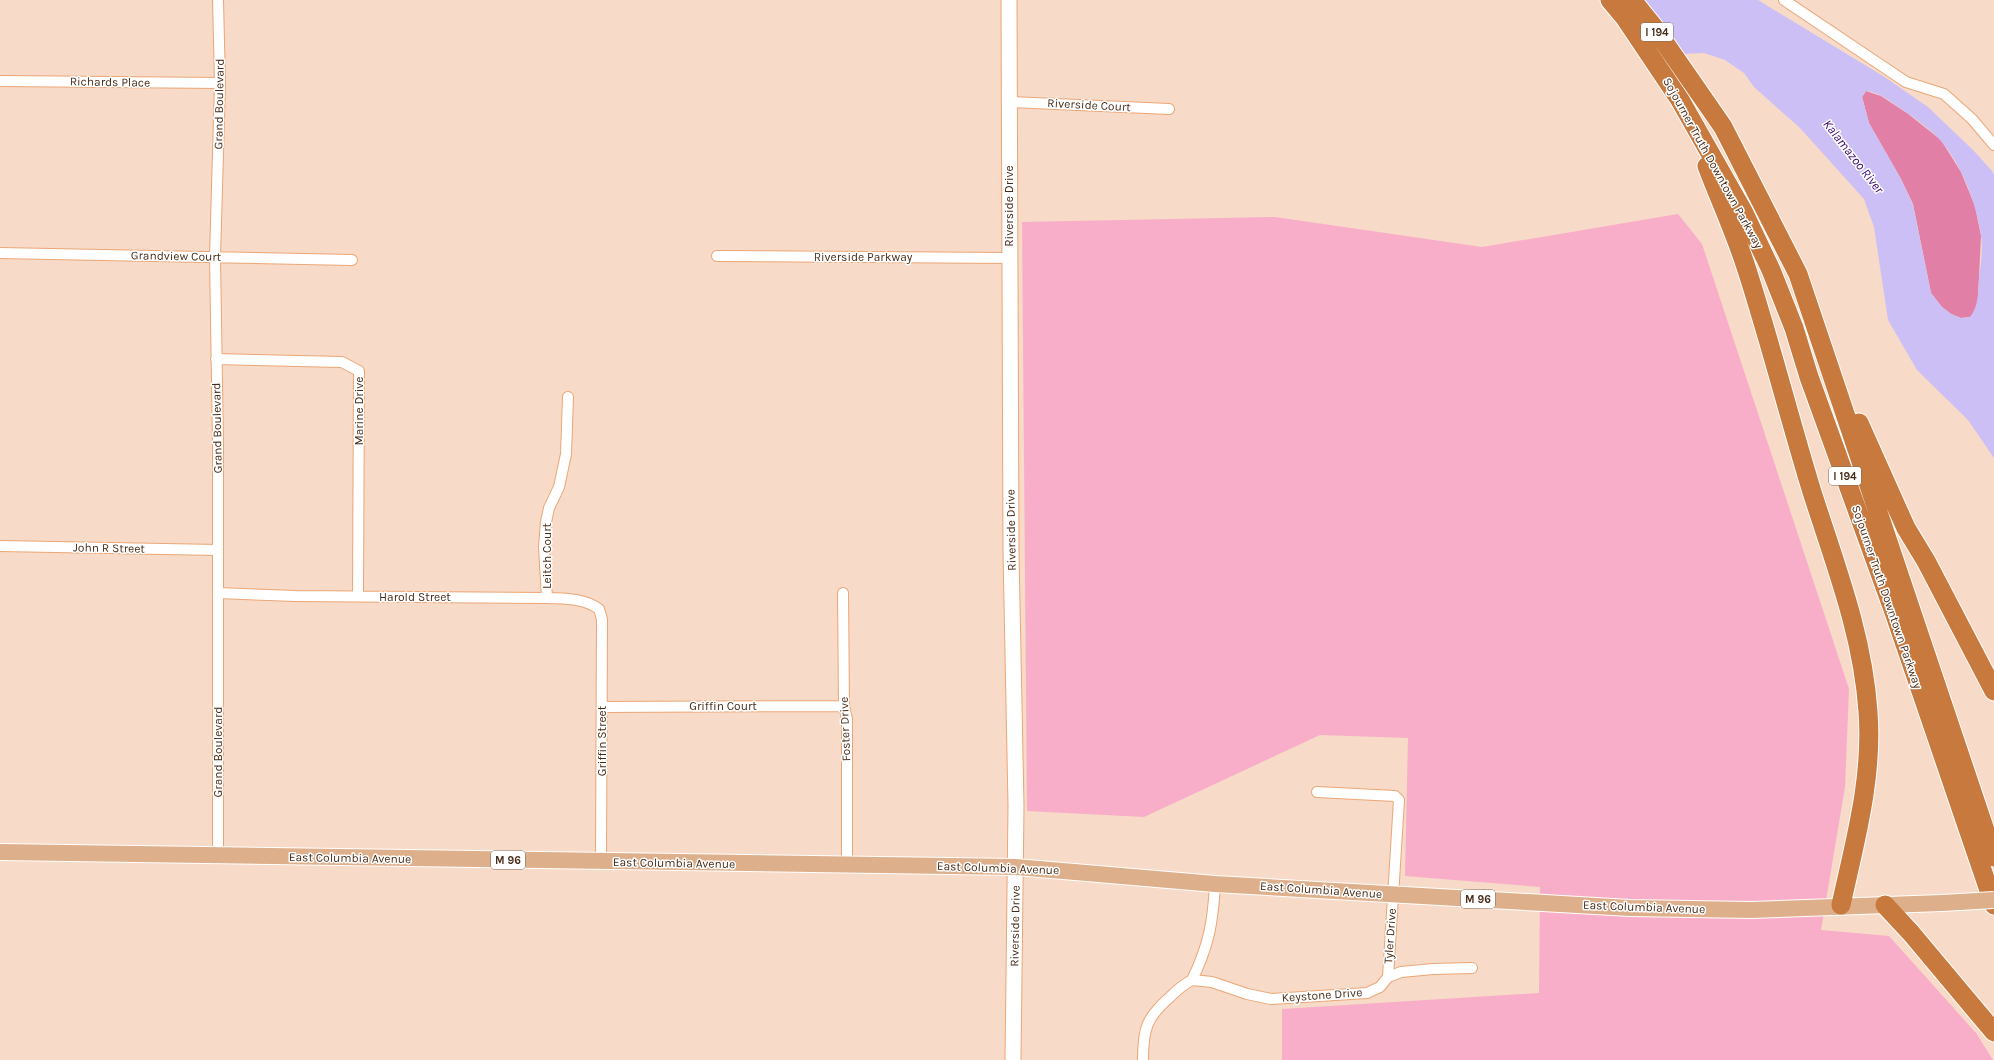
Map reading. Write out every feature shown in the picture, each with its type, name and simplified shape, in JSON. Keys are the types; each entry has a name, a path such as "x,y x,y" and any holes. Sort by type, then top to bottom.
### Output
{"highway":[{"name":"Sojourner Truth Downtown Parkway","path":"1610,0 1657,64 1680,100 1744,213 1771,270 1794,328 1809,377 1894,612 1994,905"},
{"name":"Sojourner Truth Downtown Parkway","path":"1632,0 1681,66 1723,127 1798,274 1994,857"},
{"path":"1680,100 1745,265 1813,493 1841,579 1857,641 1868,706 1869,755 1864,799 1841,905"},
{"path":"1813,319 1906,528 1926,561 1994,692"},
{"path":"1885,905 1994,1032"}],"main road":[{"name":"East Columbia Avenue","path":"0,852 218,857 1015,867 1215,884 1630,908 1751,910 1841,905 1885,905 1994,900"}],"street":[{"name":"Grand Boulevard","path":"218,0 220,83 215,257 218,550 218,857"},
{"name":"Riverside Drive","path":"1009,0 1010,552 1016,798 1013,1060"},
{"path":"1784,0 1906,82 1944,94 1972,119 1994,145"},
{"name":"Richards Place","path":"0,81 220,83"},
{"name":"Riverside Court","path":"1009,102 1169,109"},
{"name":"Grandview Court","path":"0,253 352,260"},
{"name":"Riverside Parkway","path":"717,256 1009,258"},
{"name":"Marine Drive","path":"216,359 342,362 360,371 358,596"},
{"name":"Leitch Court","path":"548,598 545,555 546,522 549,508 559,487 566,454 568,397"},
{"name":"John R Street","path":"0,546 218,550"},
{"name":"Harold Street","path":"218,592 358,596 579,599 592,603 600,609 602,619"},
{"name":"Foster Drive","path":"844,592 844,706 847,719 847,865"},
{"name":"Griffin Street","path":"601,862 602,619"},
{"name":"Griffin Court","path":"602,707 844,706"},
{"name":"Tyler Drive","path":"1317,792 1395,796 1400,800 1392,894 1388,977"},
{"path":"1143,1060 1146,1027 1155,1010 1185,984 1192,980 1204,955 1211,930 1215,884"},
{"name":"Keystone Drive","path":"1192,980 1212,982 1247,994 1271,999 1367,993 1380,987 1388,977 1401,972 1472,968"}],"shaded area":[{"path":"1866,91 1881,96 1907,113 1941,140 1961,172 1975,206 1981,236 1978,298 1976,311 1970,317 1961,318 1951,314 1942,307 1931,293 1913,204 1901,179 1869,123 1862,97"},
{"path":"1678,214 1702,244 1849,689 1845,787 1821,930 1889,936 1976,1033 1993,1060 1282,1060 1282,1009 1539,993 1540,887 1405,876 1408,738 1320,735 1144,817 1027,811 1022,222 1275,217 1482,247"}],"water":[{"name":"Kalamazoo River","path":"1644,0 1758,0 1883,76 1928,107 1974,151 1992,171 1994,174 1994,458 1968,420 1917,370 1888,320 1874,227 1864,199 1800,128 1754,87 1744,73 1725,60 1704,53 1682,54","holes":["1866,91 1876,93 1890,101 1928,128 1949,151 1962,173 1976,210 1982,245 1978,298 1973,313 1970,317 1961,318 1951,314 1942,307 1931,293 1913,205 1901,179 1869,123 1862,97"]}]}
